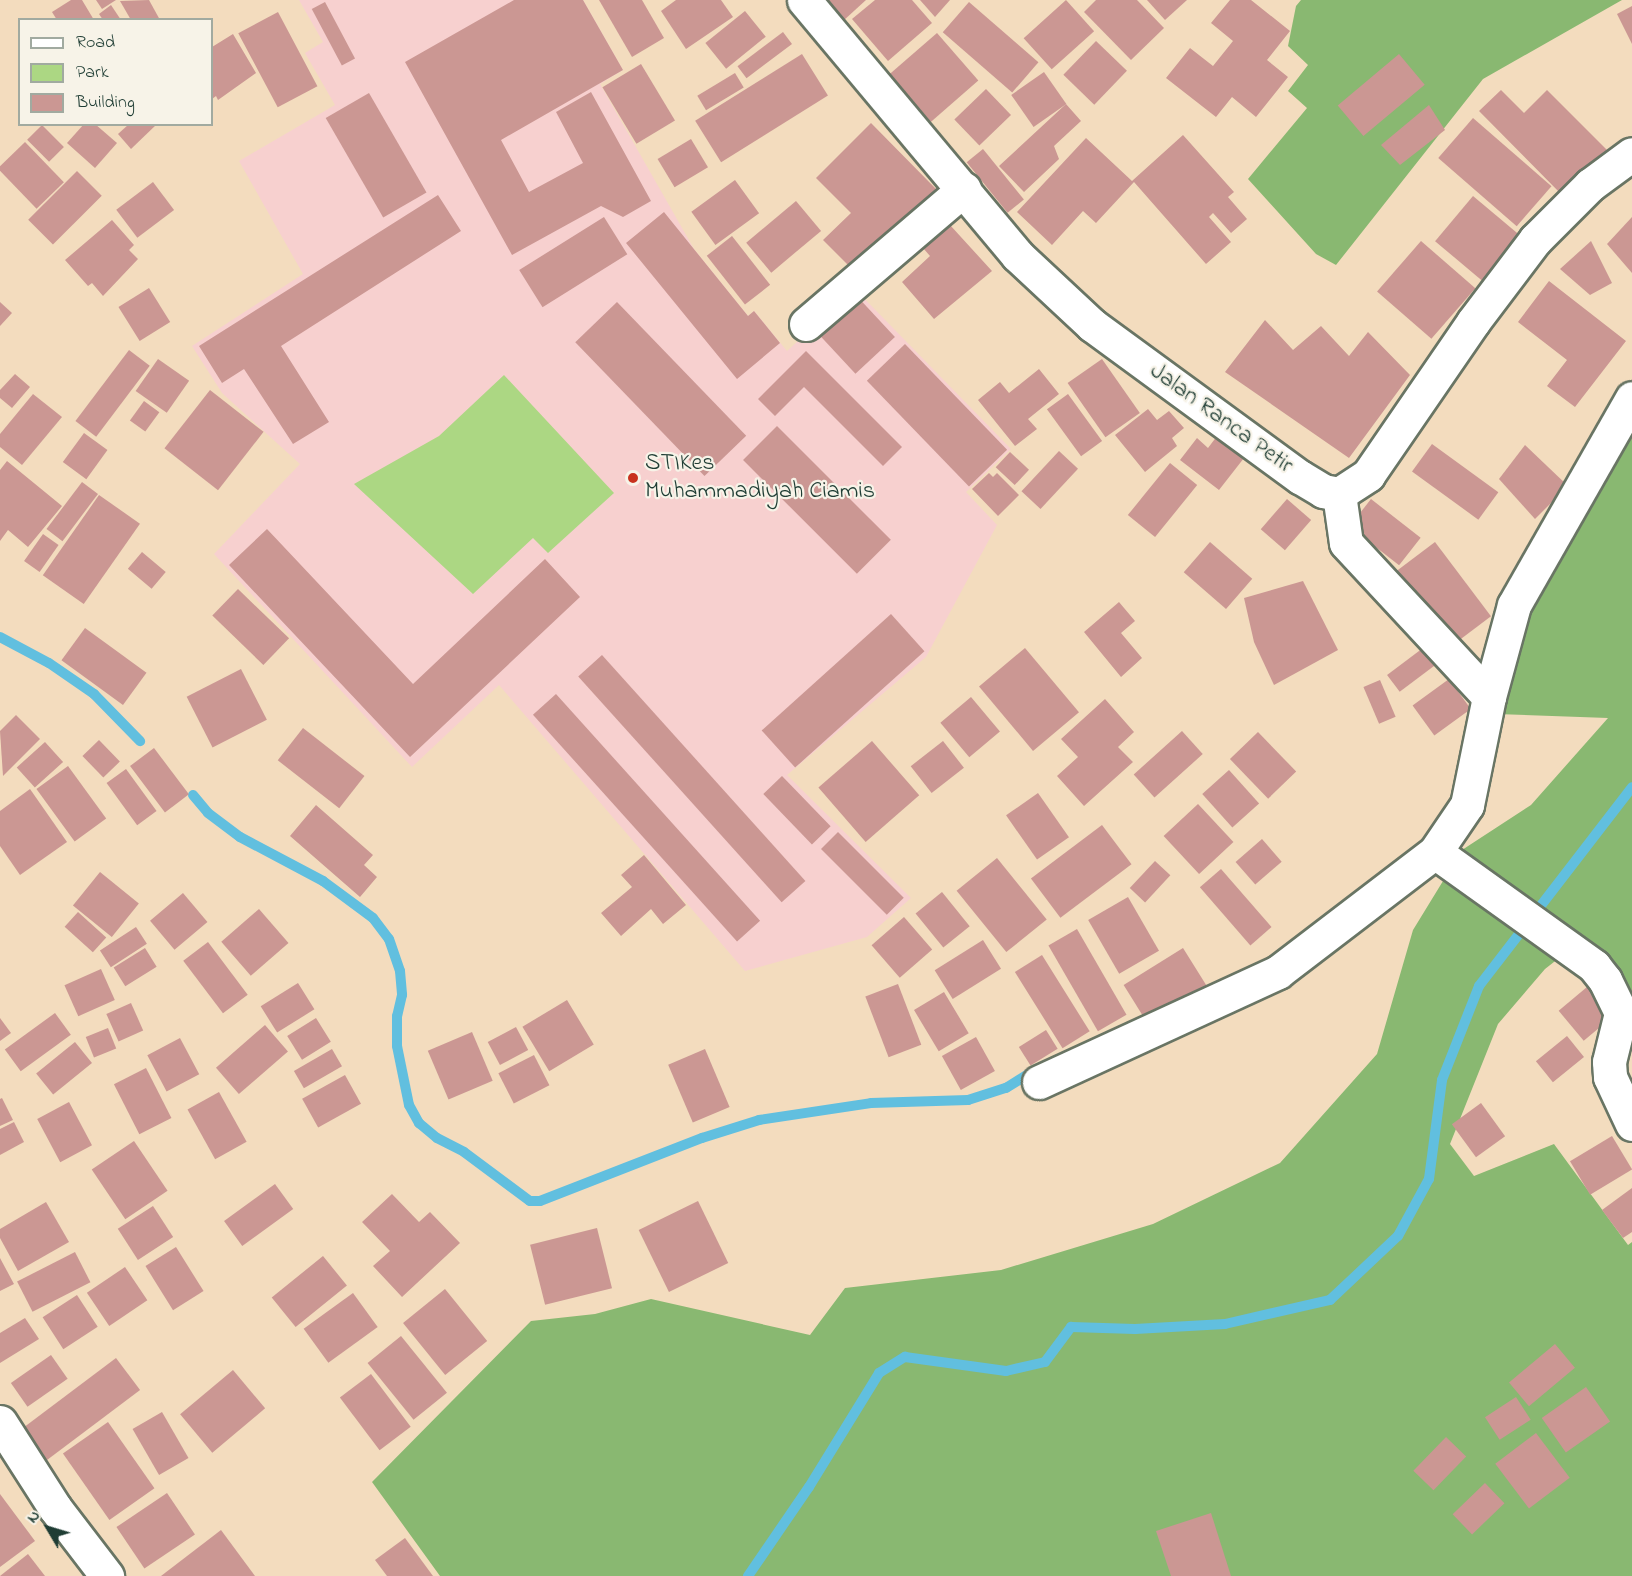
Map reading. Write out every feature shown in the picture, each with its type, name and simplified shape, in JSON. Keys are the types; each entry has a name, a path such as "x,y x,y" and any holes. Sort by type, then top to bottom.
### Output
{"street":[{"name":"Jalan Ranca Petir","path":"804,0 1017,255 1092,325 1299,477 1323,491 1339,494"},
{"path":"1489,697 1346,543 1339,494 1368,475 1535,240 1590,185 1632,154"},
{"path":"807,324 964,189"},
{"path":"1040,1082 1278,972 1435,852 1467,805 1489,697 1514,605 1632,398"},
{"path":"1435,852 1574,951 1605,980 1621,1013 1609,1062 1610,1077 1632,1124"},
{"path":"0,1422 55,1508 107,1576"}],"shaded area":[{"name":"STIKes Muhammadiyah Ciamis","path":"299,0 583,0 623,70 600,84 694,249 748,316 754,311 787,351 855,289 1011,449 966,492 997,525 926,657 787,775 911,898 867,937 745,971 499,685 412,767 214,554 300,464 222,393 192,346 303,274 239,161 335,105 305,53 323,42"}],"green space":[{"path":"1301,0 1622,0 1483,79 1336,265 1316,254 1248,179 1307,108 1288,91 1308,65 1288,46 1296,6"},
{"path":"504,375 614,493 548,553 533,538 473,594 354,484 439,436"},
{"path":"1632,414 1632,998 1582,940 1545,969 1498,1024 1450,1144 1474,1176 1554,1144 1628,1245 1632,1242 1632,1576 440,1576 372,1482 531,1321 595,1314 651,1299 810,1335 845,1288 1001,1270 1153,1224 1280,1163 1377,1054 1413,930 1462,850 1531,805 1608,718 1496,714 1531,588"}],"building":[{"path":"71,0 82,0 93,18 56,18 52,12"},
{"path":"96,0 116,0 102,9"},
{"path":"149,0 159,18 130,18 120,1"},
{"path":"514,0 583,0 623,70 501,140 529,192 583,163 556,112 591,92 651,201 623,217 601,206 512,255 405,62"},
{"path":"599,0 642,0 664,38 632,57"},
{"path":"676,0 721,0 733,17 686,49 661,11"},
{"path":"823,0 866,0 843,21"},
{"path":"875,0 912,0 932,23 888,61 852,19"},
{"path":"920,0 950,0 935,17"},
{"path":"1066,0 1094,31 1052,69 1024,38"},
{"path":"1096,0 1137,0 1164,28 1131,60 1084,12"},
{"path":"1147,0 1187,0 1165,20"},
{"path":"1230,0 1251,0 1290,31 1267,60 1288,77 1256,117 1232,97 1216,117 1166,78 1190,48 1213,66 1233,41 1211,23"},
{"path":"325,2 355,59 342,66 312,9"},
{"path":"969,2 1038,62 1012,93 943,32"},
{"path":"111,5 120,18 102,18 99,14"},
{"path":"1632,6 1632,44 1617,14"},
{"path":"745,11 766,37 726,69 705,43"},
{"path":"278,12 317,86 278,107 238,33"},
{"path":"783,32 792,44 747,78 737,66"},
{"path":"937,33 978,81 931,122 889,74"},
{"path":"233,34 256,73 218,100 216,96 213,98 213,46"},
{"path":"1096,41 1127,71 1094,105 1063,75"},
{"path":"802,54 828,96 721,162 695,121"},
{"path":"1399,54 1425,85 1363,136 1338,105"},
{"path":"641,64 675,121 636,144 602,87"},
{"path":"1044,72 1066,104 1034,127 1011,95"},
{"path":"735,73 744,88 706,110 697,96"},
{"path":"986,89 1011,115 979,145 954,120"},
{"path":"1501,90 1524,113 1547,90 1608,151 1563,196 1479,111"},
{"path":"369,93 426,193 383,218 326,118"},
{"path":"1066,104 1081,121 1054,146 1059,159 1024,192 999,166"},
{"path":"1429,105 1445,130 1400,165 1381,145"},
{"path":"1473,118 1551,186 1517,226 1438,158"},
{"path":"871,123 936,189 853,270 823,240 851,213 816,178"},
{"path":"41,126 64,147 49,162 27,140"},
{"path":"82,126 97,126 117,143 95,168 67,143"},
{"path":"127,126 155,126 131,149 118,134"},
{"path":"1183,135 1234,192 1228,197 1247,219 1231,233 1213,213 1209,217 1231,242 1206,264 1134,182 1096,223 1083,211 1052,245 1017,212 1086,138 1132,181"},
{"path":"691,139 708,167 675,187 658,159"},
{"path":"25,142 64,182 37,209 0,171 0,166"},
{"path":"983,149 1024,200 1008,213 967,162"},
{"path":"77,171 102,196 53,245 28,220"},
{"path":"735,180 759,213 715,245 691,212"},
{"path":"153,182 174,210 137,238 116,210"},
{"path":"438,195 461,231 281,346 329,422 293,444 244,369 222,383 199,346"},
{"path":"1473,196 1523,238 1485,283 1435,241"},
{"path":"796,201 821,231 771,273 746,243"},
{"path":"664,212 748,316 754,311 780,343 737,379 626,243"},
{"path":"604,217 627,254 543,307 519,270"},
{"path":"1632,217 1632,273 1607,244"},
{"path":"112,220 134,245 129,250 138,259 103,296 92,283 88,286 65,260"},
{"path":"950,225 992,271 934,319 902,282 930,256 923,248"},
{"path":"732,236 770,285 745,305 707,256"},
{"path":"1421,241 1475,288 1431,339 1377,292"},
{"path":"1591,241 1612,283 1590,295 1560,269"},
{"path":"1549,281 1626,341 1575,407 1547,386 1567,360 1518,322"},
{"path":"149,288 170,322 140,341 118,307"},
{"path":"854,293 895,337 855,374 815,330"},
{"path":"0,302 12,313 0,326"},
{"path":"617,302 746,436 704,476 575,342"},
{"path":"1265,320 1293,350 1321,326 1349,356 1368,332 1410,375 1349,458 1225,372"},
{"path":"905,344 1007,450 969,487 867,381"},
{"path":"129,350 150,366 96,437 75,421"},
{"path":"806,351 902,447 883,466 804,387 775,416 758,399"},
{"path":"158,359 189,381 167,413 136,391"},
{"path":"1102,359 1140,413 1105,437 1068,383"},
{"path":"1039,369 1059,394 1028,419 1037,429 1015,446 978,400 1000,382 1009,393"},
{"path":"15,374 30,387 12,408 0,398 0,390"},
{"path":"210,390 264,432 218,490 164,448"},
{"path":"33,394 62,417 22,465 0,447 0,434"},
{"path":"1068,394 1102,441 1081,456 1047,409"},
{"path":"144,401 159,412 145,432 130,420"},
{"path":"1148,409 1157,420 1169,411 1184,428 1172,438 1177,446 1145,472 1115,435"},
{"path":"777,426 891,540 857,574 743,460"},
{"path":"84,433 107,450 86,479 63,462"},
{"path":"1217,436 1244,458 1219,490 1180,460 1197,438 1208,448"},
{"path":"1432,444 1498,492 1478,520 1412,472"},
{"path":"1525,445 1568,486 1535,519 1499,479"},
{"path":"1059,451 1078,469 1041,509 1021,491"},
{"path":"1010,452 1029,470 1015,485 996,467"},
{"path":"7,461 62,506 28,547 8,530 0,541 0,470"},
{"path":"1170,463 1197,485 1155,537 1128,515"},
{"path":"989,473 993,477 997,473 1019,495 998,516 972,489"},
{"path":"82,482 98,494 62,541 46,529"},
{"path":"99,495 140,524 84,604 43,575"},
{"path":"1287,499 1311,520 1285,550 1261,529"},
{"path":"1371,499 1421,538 1399,565 1349,527"},
{"path":"267,529 413,684 545,559 580,597 410,757 229,565"},
{"path":"43,534 59,545 40,572 24,561"},
{"path":"1210,542 1252,579 1226,609 1184,572"},
{"path":"1435,542 1491,616 1446,650 1390,576"},
{"path":"142,552 166,572 152,589 128,569"},
{"path":"1303,581 1338,650 1274,685 1254,642 1244,598"},
{"path":"238,589 289,638 263,665 212,616"},
{"path":"1119,602 1135,621 1121,633 1142,658 1121,677 1084,632"},
{"path":"891,614 924,651 795,768 762,730"},
{"path":"85,628 146,673 123,705 61,660"},
{"path":"1427,645 1440,662 1400,692 1387,675"},
{"path":"1025,648 1079,712 1033,751 979,687"},
{"path":"602,655 805,881 782,902 578,676"},
{"path":"241,669 267,720 213,747 187,697"},
{"path":"1449,679 1471,709 1434,735 1413,705"},
{"path":"1380,680 1396,717 1379,724 1363,687"},
{"path":"556,694 760,921 737,941 533,715"},
{"path":"971,697 1000,731 969,757 940,723"},
{"path":"1105,699 1134,732 1118,747 1133,762 1084,806 1057,776 1078,757 1061,739"},
{"path":"16,715 40,739 3,776 0,731"},
{"path":"303,728 364,776 339,808 278,760"},
{"path":"1182,731 1203,754 1154,798 1134,774"},
{"path":"1258,732 1296,772 1268,799 1230,759"},
{"path":"99,740 120,762 103,778 82,756"},
{"path":"872,741 919,795 866,842 818,788"},
{"path":"943,741 964,768 932,793 911,766"},
{"path":"45,742 63,762 35,787 17,767"},
{"path":"154,748 189,794 165,812 130,766"},
{"path":"68,766 106,819 75,842 36,789"},
{"path":"126,769 157,811 137,825 107,783"},
{"path":"1229,770 1259,803 1232,828 1202,794"},
{"path":"782,776 831,826 812,844 763,794"},
{"path":"30,789 67,842 20,875 0,846 0,811"},
{"path":"1038,793 1069,837 1037,860 1006,815"},
{"path":"1198,804 1233,842 1199,874 1164,836"},
{"path":"316,805 373,855 364,865 377,877 360,897 290,836"},
{"path":"1102,825 1131,864 1060,918 1031,879"},
{"path":"838,832 904,898 887,915 821,849"},
{"path":"1262,839 1282,862 1255,885 1236,862"},
{"path":"644,855 686,905 663,924 651,909 621,936 601,913 632,887 621,875"},
{"path":"997,858 1047,919 1006,952 957,891"},
{"path":"1155,861 1170,875 1145,902 1130,888"},
{"path":"1221,869 1272,927 1250,945 1200,887"},
{"path":"100,872 139,903 112,937 73,905"},
{"path":"942,892 970,926 943,948 916,913"},
{"path":"183,893 207,922 174,950 150,921"},
{"path":"1128,897 1159,951 1119,974 1088,920"},
{"path":"259,909 289,943 251,976 221,942"},
{"path":"78,912 106,937 93,952 65,927"},
{"path":"904,917 932,949 900,978 872,945"},
{"path":"136,927 147,944 111,967 100,950"},
{"path":"1077,929 1126,1015 1098,1031 1048,946"},
{"path":"983,940 1001,969 953,999 935,970"},
{"path":"208,942 248,995 223,1013 183,961"},
{"path":"145,948 157,967 125,986 114,968"},
{"path":"1183,948 1209,990 1150,1027 1124,985"},
{"path":"1042,955 1090,1031 1063,1048 1015,972"},
{"path":"101,969 115,1000 78,1016 64,985"},
{"path":"298,983 314,1009 277,1033 261,1006"},
{"path":"898,984 921,1045 889,1057 865,997"},
{"path":"1587,987 1612,1017 1584,1041 1559,1011"},
{"path":"944,992 969,1033 939,1051 914,1010"},
{"path":"567,1000 594,1045 549,1071 522,1027"},
{"path":"131,1003 143,1030 119,1041 106,1014"},
{"path":"55,1013 71,1035 21,1071 5,1049"},
{"path":"0,1018 11,1033 0,1041"},
{"path":"316,1018 331,1042 302,1060 287,1036"},
{"path":"265,1025 288,1051 239,1094 216,1068"},
{"path":"516,1027 528,1050 500,1065 488,1042"},
{"path":"108,1028 116,1048 94,1057 86,1037"},
{"path":"1046,1030 1058,1049 1031,1066 1019,1047"},
{"path":"472,1032 493,1081 449,1100 428,1051"},
{"path":"1567,1036 1584,1057 1553,1082 1536,1061"},
{"path":"976,1037 995,1071 961,1090 942,1056"},
{"path":"180,1038 199,1074 167,1092 147,1055"},
{"path":"75,1042 92,1063 53,1094 36,1073"},
{"path":"332,1049 342,1066 304,1088 294,1071"},
{"path":"705,1049 730,1107 693,1123 668,1065"},
{"path":"534,1055 549,1085 514,1103 498,1073"},
{"path":"146,1068 171,1118 139,1134 114,1084"},
{"path":"345,1075 361,1104 318,1128 302,1099"},
{"path":"219,1092 247,1142 215,1159 188,1109"},
{"path":"2,1098 13,1120 0,1126 0,1099"},
{"path":"69,1102 92,1145 60,1162 37,1119"},
{"path":"1481,1103 1505,1136 1476,1157 1452,1124"},
{"path":"14,1122 24,1142 0,1155 0,1129"},
{"path":"1612,1136 1632,1169 1590,1195 1570,1161"},
{"path":"134,1141 168,1191 125,1219 92,1170"},
{"path":"275,1184 293,1209 242,1246 224,1221"},
{"path":"1632,1188 1632,1232 1623,1238 1602,1210"},
{"path":"392,1194 419,1222 430,1212 460,1243 402,1297 373,1266 390,1251 362,1222"},
{"path":"698,1201 728,1263 669,1292 639,1230"},
{"path":"46,1202 69,1242 18,1271 0,1238 0,1229"},
{"path":"153,1206 173,1237 138,1260 118,1229"},
{"path":"597,1228 612,1288 545,1305 530,1245"},
{"path":"176,1247 204,1291 173,1310 145,1266"},
{"path":"75,1252 90,1282 33,1312 17,1282"},
{"path":"323,1256 347,1286 296,1327 272,1298"},
{"path":"0,1258 14,1284 0,1291"},
{"path":"125,1267 147,1300 109,1326 87,1293"},
{"path":"445,1289 487,1341 445,1375 403,1323"},
{"path":"353,1293 378,1327 328,1363 304,1329"},
{"path":"77,1295 98,1327 63,1349 43,1317"},
{"path":"25,1318 39,1339 0,1363 0,1333"},
{"path":"401,1336 447,1393 414,1420 368,1363"},
{"path":"1555,1344 1575,1368 1529,1406 1509,1383"},
{"path":"51,1355 68,1379 27,1407 11,1383"},
{"path":"116,1358 140,1390 45,1462 21,1430"},
{"path":"233,1370 265,1408 212,1453 180,1414"},
{"path":"371,1374 411,1427 380,1450 340,1397"},
{"path":"1586,1387 1610,1421 1566,1452 1542,1418"},
{"path":"1516,1397 1531,1420 1500,1440 1485,1417"},
{"path":"162,1412 188,1458 159,1475 133,1429"},
{"path":"108,1422 154,1488 109,1520 63,1454"},
{"path":"1536,1433 1570,1478 1529,1508 1495,1464"},
{"path":"1446,1437 1466,1456 1433,1490 1413,1471"},
{"path":"1485,1483 1504,1503 1472,1534 1453,1514"},
{"path":"167,1493 195,1534 144,1569 116,1527"},
{"path":"0,1494 35,1541 0,1567"},
{"path":"1211,1513 1231,1576 1171,1576 1156,1531"},
{"path":"221,1530 255,1576 161,1576"},
{"path":"405,1538 433,1576 387,1576 375,1560"},
{"path":"28,1554 45,1576 0,1576"}],"waterway":[{"path":"0,637 49,663 94,694 140,741"},
{"path":"748,1576 809,1487 879,1373 905,1357 1006,1371 1045,1362 1071,1327 1135,1329 1225,1324 1330,1300 1398,1236 1429,1179 1442,1080 1479,986 1632,787"},
{"path":"193,795 208,813 240,837 323,881 373,918 389,939 400,971 402,995 397,1016 397,1046 409,1105 419,1123 437,1138 464,1152 530,1201 540,1201 702,1138 759,1120 871,1103 968,1100 1006,1088 1035,1070"}],"place":[{"name":"STIKes Muhammadiyah Ciamis","path":"633,478"}]}
